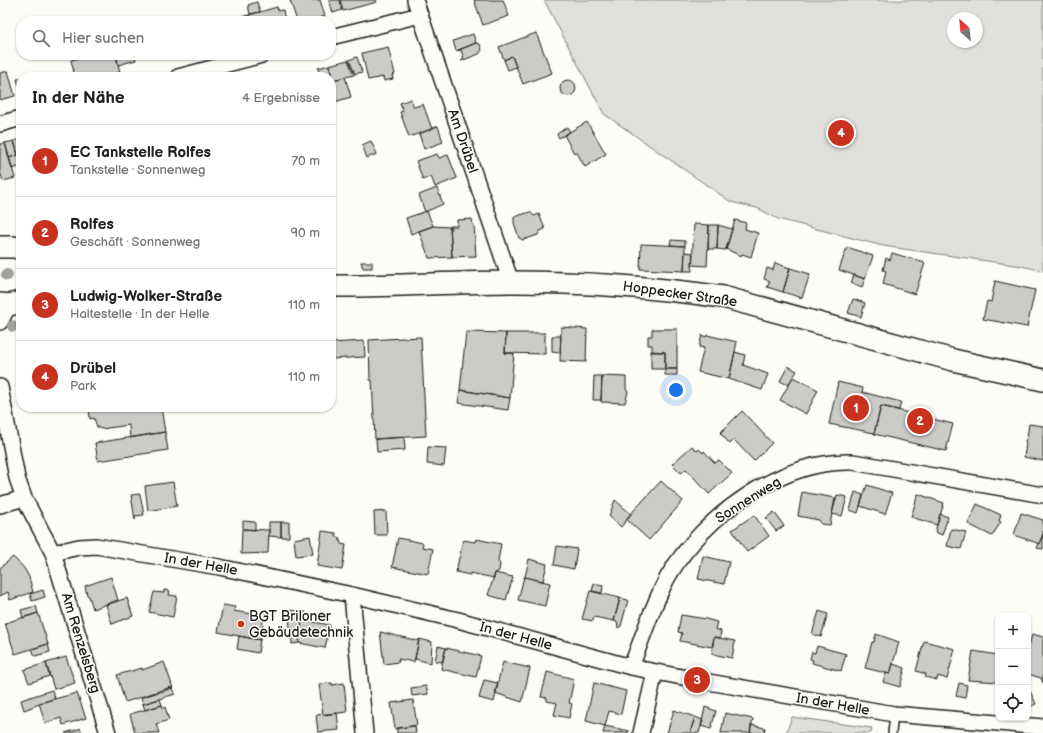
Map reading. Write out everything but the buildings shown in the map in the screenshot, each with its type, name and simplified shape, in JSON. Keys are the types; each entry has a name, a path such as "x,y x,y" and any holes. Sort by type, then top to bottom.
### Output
{"street":[{"name":"Am Drübel","path":"415,0 511,282"},
{"path":"336,36 420,15"},
{"path":"197,72 243,60"},
{"path":"0,124 16,119"},
{"name":"Hoppecker Straße","path":"336,286 511,282 632,286 723,297 953,360 1043,380"},
{"path":"0,386 16,478 24,498 53,553"},
{"name":"Sonnenweg","path":"632,667 662,589 684,552 702,532 722,514 774,481 826,463 853,462 1043,495"},
{"path":"0,505 24,498"},
{"name":"In der Helle","path":"53,553 79,547 96,546 219,567 352,595 458,620 655,672 894,714 1043,727"},
{"name":"Am Renzelsberg","path":"53,553 108,733"},
{"path":"352,595 365,733"},
{"path":"641,733 655,672"}],"lane":[{"path":"892,733 894,714"}],"shaded area":[{"path":"544,0 1043,0 1043,271 1022,266 883,246 778,219 757,208 731,202 604,114"},
{"path":"792,717 872,728 871,733 786,733"}],"place":[{"name":"Drübel","path":"841,133"},
{"name":"EC Tankstelle Rolfes","path":"856,408"},
{"name":"Rolfes","path":"920,421"},
{"name":"BGT Briloner Gebäudetechnik","path":"241,624"},
{"name":"Ludwig-Wolker-Straße","path":"697,680"}]}
